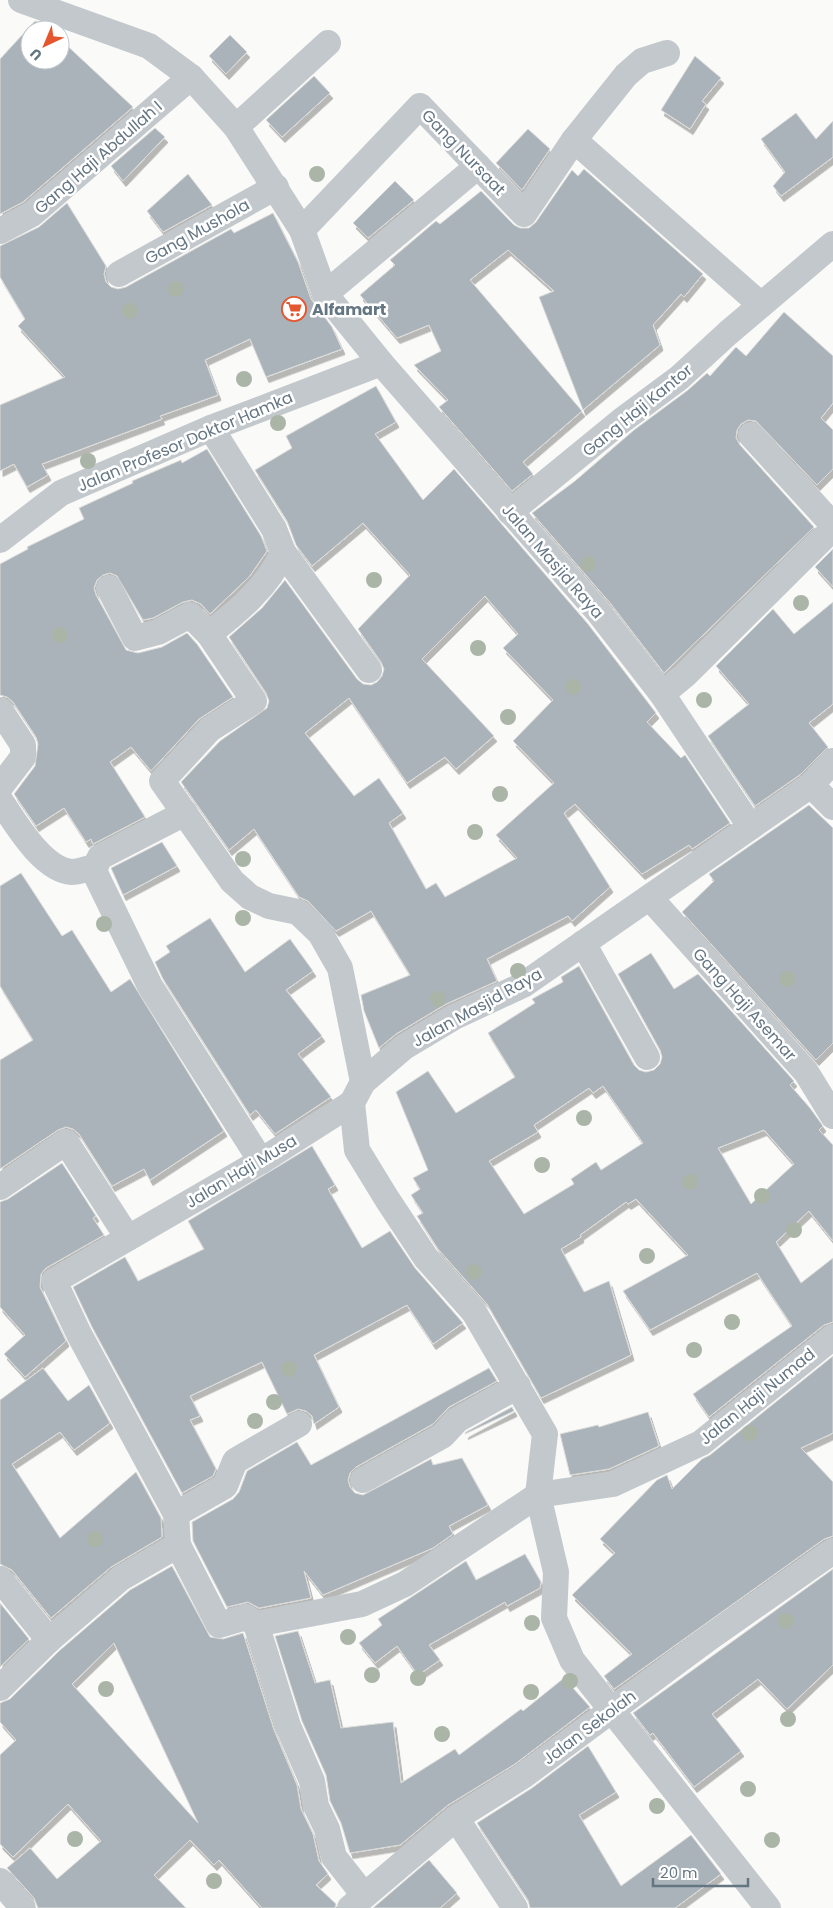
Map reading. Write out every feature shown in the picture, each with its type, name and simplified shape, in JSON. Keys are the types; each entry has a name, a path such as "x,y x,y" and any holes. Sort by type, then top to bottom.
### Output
{"street":[{"name":"Jalan Masjid Raya","path":"21,0 149,46 191,77 236,127 302,230 325,294 380,363 600,614 662,694 750,826 650,898 522,984 454,1017 404,1047 358,1092"},
{"path":"236,127 328,43"},
{"path":"667,53 642,61 626,75 574,140 762,305"},
{"name":"Gang Haji Abdullah I","path":"0,231 32,214 191,77"},
{"name":"Gang Nursaat","path":"302,230 420,106 524,214 574,140"},
{"path":"325,294 478,166"},
{"name":"Gang Mushola","path":"119,274 276,187"},
{"name":"Gang Haji Kantor","path":"510,512 621,421 680,378 833,244"},
{"name":"Jalan Profesor Doktor Hamka","path":"0,540 61,493 211,428 380,363"},
{"path":"211,428 274,529 283,552 368,670"},
{"path":"662,694 685,675 827,532 752,435"},
{"path":"209,634 243,607 279,561 283,552"},
{"path":"109,588 135,638 158,632 190,615 209,634 254,701 210,729 162,781 232,881 250,897 269,906 298,912 320,933 340,968 358,1092 357,1150 386,1199 426,1258 474,1312 545,1434 538,1495 556,1572 554,1618 572,1660 768,1908"},
{"path":"0,710 22,745 23,757 0,786"},
{"path":"750,826 811,786 833,762"},
{"path":"811,786 833,807"},
{"path":"0,800 29,843 44,857 57,866 72,872 95,867"},
{"path":"185,813 100,857 95,867 96,876 150,986 260,1161"},
{"name":"Gang Haji Asemar","path":"650,898 806,1072 833,1116"},
{"path":"583,943 646,1057"},
{"name":"Jalan Haji Musa","path":"176,1514 79,1334 54,1281 260,1161 358,1092"},
{"path":"0,1187 66,1142 128,1238"},
{"name":"Jalan Haji Numad","path":"538,1495 613,1484 701,1443 833,1337"},
{"path":"363,1480 442,1436 457,1420 518,1386"},
{"path":"299,1424 235,1461 225,1486 176,1514 178,1545 219,1625 246,1617 256,1624 288,1726 312,1781 316,1806 327,1829 334,1857 357,1902"},
{"path":"256,1624 362,1604 405,1584 538,1495"},
{"path":"0,1688 48,1640 121,1578 178,1545"},
{"name":"Jalan Sekolah","path":"357,1902 456,1818 523,1776 612,1709 833,1551"},
{"path":"0,1579 48,1640"},
{"path":"456,1818 516,1908"},
{"path":"0,1881 23,1908"}],"building":[{"path":"230,35 247,52 226,74 209,56"},
{"path":"20,37 20,70 70,70 70,48 133,107 23,202 0,214 0,59"},
{"path":"695,56 721,78 702,101 706,104 690,129 661,110"},
{"path":"314,76 330,93 282,137 266,120"},
{"path":"796,113 816,139 833,121 833,157 781,196 773,186 785,172 761,139"},
{"path":"155,128 165,137 123,181 111,166"},
{"path":"528,129 550,149 522,190 496,163"},
{"path":"584,169 703,274 684,297 681,294 653,325 660,345 583,410 539,297 554,291 508,250 470,280 582,411 523,462 533,474 512,491 439,407 448,400 414,365 441,351 429,325 397,338 360,295 395,265 390,260 436,221 440,224 481,191 514,225 520,228 529,228 536,222 572,170 578,176"},
{"path":"188,174 212,205 163,232 147,211"},
{"path":"395,181 414,200 368,238 353,223"},
{"path":"67,203 106,266 104,274 106,282 111,287 118,289 126,287 231,229 234,233 273,213 298,262 311,299 332,327 342,349 266,377 250,339 205,360 218,395 160,416 162,419 42,464 48,475 27,487 14,464 0,471 0,405 65,377 18,326 25,319 0,277 0,246 39,227"},
{"path":"784,312 833,356 833,403 821,418 833,430 833,469 817,485 756,421 748,420 741,424 737,430 736,438 740,445 814,527 664,673 611,604 532,513 575,481 634,430 688,390 707,373 710,376 736,347 746,356"},
{"path":"376,386 396,422 375,434 423,500 454,469 588,624 656,713 647,722 681,758 685,755 730,823 692,849 689,845 642,874 575,804 564,813 610,887 572,921 568,916 487,959 497,981 446,1004 396,1034 379,1048 364,1011 361,995 410,975 371,911 336,931 308,901 299,897 254,829 229,850 181,782 220,741 267,708 269,701 266,693 229,637 262,608 285,580 357,679 363,684 371,685 382,676 384,669 381,662 358,629 410,575 363,523 312,566 296,545 287,521 255,470 292,448 286,436","holes":["485,596 518,634 503,648 553,700 513,741 554,783 496,835 517,858 445,897 436,883 426,889 389,823 403,813 379,778 354,796 305,733 349,698 407,783 445,757 456,769 494,736 422,659"]},
{"path":"207,449 261,536 267,551 249,577 210,614 201,604 192,600 183,602 153,618 143,620 117,576 110,573 103,575 97,580 94,588 126,650 138,653 162,647 187,633 197,644 233,697 199,719 151,771 131,747 110,762 145,817 93,844 91,839 86,842 64,808 36,826 14,794 35,766 38,744 36,737 13,702 7,697 0,695 0,564 28,549 27,547 84,519 79,508 133,483 132,481 181,460 182,463"},
{"path":"833,549 833,587 815,567"},
{"path":"833,602 833,704 809,723 828,747 801,774 755,806 708,736 749,704 716,666 773,609 794,634"},
{"path":"809,805 833,828 833,1043 816,1060 682,912 714,881 709,874"},
{"path":"162,842 177,866 123,895 111,868"},
{"path":"21,873 62,936 72,930 111,992 130,979 224,1131 150,1180 144,1169 112,1186 79,1134 73,1129 66,1127 58,1130 0,1169 0,1060 33,1040 0,986 0,886"},
{"path":"210,918 245,972 290,939 313,971 286,990 322,1036 298,1054 331,1097 275,1134 256,1110 250,1115 163,979 155,962 170,952 166,946"},
{"path":"651,953 674,989 698,974 794,1081 790,1085 823,1126 819,1130 833,1145 833,1241 809,1211 776,1242 801,1283 833,1258 833,1322 824,1325 709,1417 693,1394 792,1326 757,1273 650,1330 623,1291 688,1255 636,1199 628,1204 626,1202 580,1235 581,1237 561,1249 584,1292 609,1281 631,1355 541,1398 487,1304 438,1249 417,1216 423,1213 411,1195 420,1189 413,1178 428,1170 396,1092 428,1071 456,1113 515,1077 488,1033 535,1003 532,999 563,982 561,977 579,966 634,1065 639,1070 646,1072 654,1070 660,1064 662,1057 660,1050 618,974","holes":["603,1086 643,1143 601,1170 596,1162 571,1179 574,1184 524,1214 489,1161 538,1132 534,1125 589,1088 593,1093","764,1130 794,1164 751,1204 718,1148"]},
{"path":"312,1146 335,1185 328,1189 362,1248 390,1231 415,1268 463,1323 433,1344 407,1305 314,1355 339,1407 314,1424 312,1416 306,1411 298,1409 287,1414 262,1362 190,1396 200,1416 190,1420 216,1469 213,1476 182,1493 92,1327 73,1287 125,1257 138,1281 204,1249 188,1221"},
{"path":"62,1163 96,1216 93,1218 104,1235 46,1268 41,1274 40,1287 66,1341 25,1377 4,1354 25,1335 0,1307 0,1202 8,1199"},
{"path":"833,1356 833,1433 801,1448 833,1482 833,1536 824,1539 614,1689 604,1676 632,1654 572,1595 615,1553 600,1539 657,1480 667,1475 672,1489 702,1459 710,1455"},
{"path":"43,1368 68,1401 89,1385 110,1423 74,1450 60,1432 12,1464 60,1538 136,1472 161,1518 162,1537 111,1567 51,1618 12,1570 0,1564 0,1400"},
{"path":"489,1368 497,1381 449,1407 433,1424 356,1467 350,1473 348,1480 350,1487 355,1493 363,1495 431,1459 433,1465 462,1458 488,1505 449,1526 453,1534 433,1548 323,1595 304,1571 311,1598 259,1608 248,1602 227,1607 193,1541 192,1522 233,1499 239,1492 247,1471 297,1442 311,1465"},
{"path":"512,1407 514,1411 465,1434 466,1432"},
{"path":"648,1412 659,1446 609,1469 570,1475 560,1434 598,1425 599,1427"},
{"path":"525,1554 541,1582 540,1588 507,1606 505,1602 429,1645 440,1660 418,1675 397,1646 375,1663 359,1643 382,1625 378,1619 466,1561 476,1580"},
{"path":"172,1566 210,1637 223,1639 243,1633 274,1730 297,1785 301,1809 313,1834 319,1861 328,1874 316,1885 336,1904 335,1908 262,1908 219,1860 214,1865 190,1840 154,1875 186,1908 38,1908 34,1898 7,1868 30,1848 57,1879 101,1841 68,1804 13,1857 0,1844 0,1755 16,1740 0,1722 0,1703 10,1699 59,1651 130,1590","holes":["114,1643 198,1823 72,1684"]},
{"path":"833,1569 833,1665 787,1709 758,1679 712,1714 741,1751 694,1787 653,1733 650,1735 633,1713"},
{"path":"0,1603 29,1639 0,1667"},
{"path":"298,1631 315,1683 330,1680 341,1728 393,1722 401,1783 455,1749 459,1755 521,1709 523,1711 564,1678 590,1707 515,1764 448,1805 400,1845 350,1853 341,1823 330,1801 326,1775 302,1721 275,1636"},
{"path":"588,1746 616,1792 579,1815 621,1886 691,1835 721,1874 675,1908 530,1908 528,1900 477,1823 532,1788"},
{"path":"429,1860 457,1893 440,1908 373,1908"}],"place":[{"name":"Alfamart","path":"294,309"}]}
